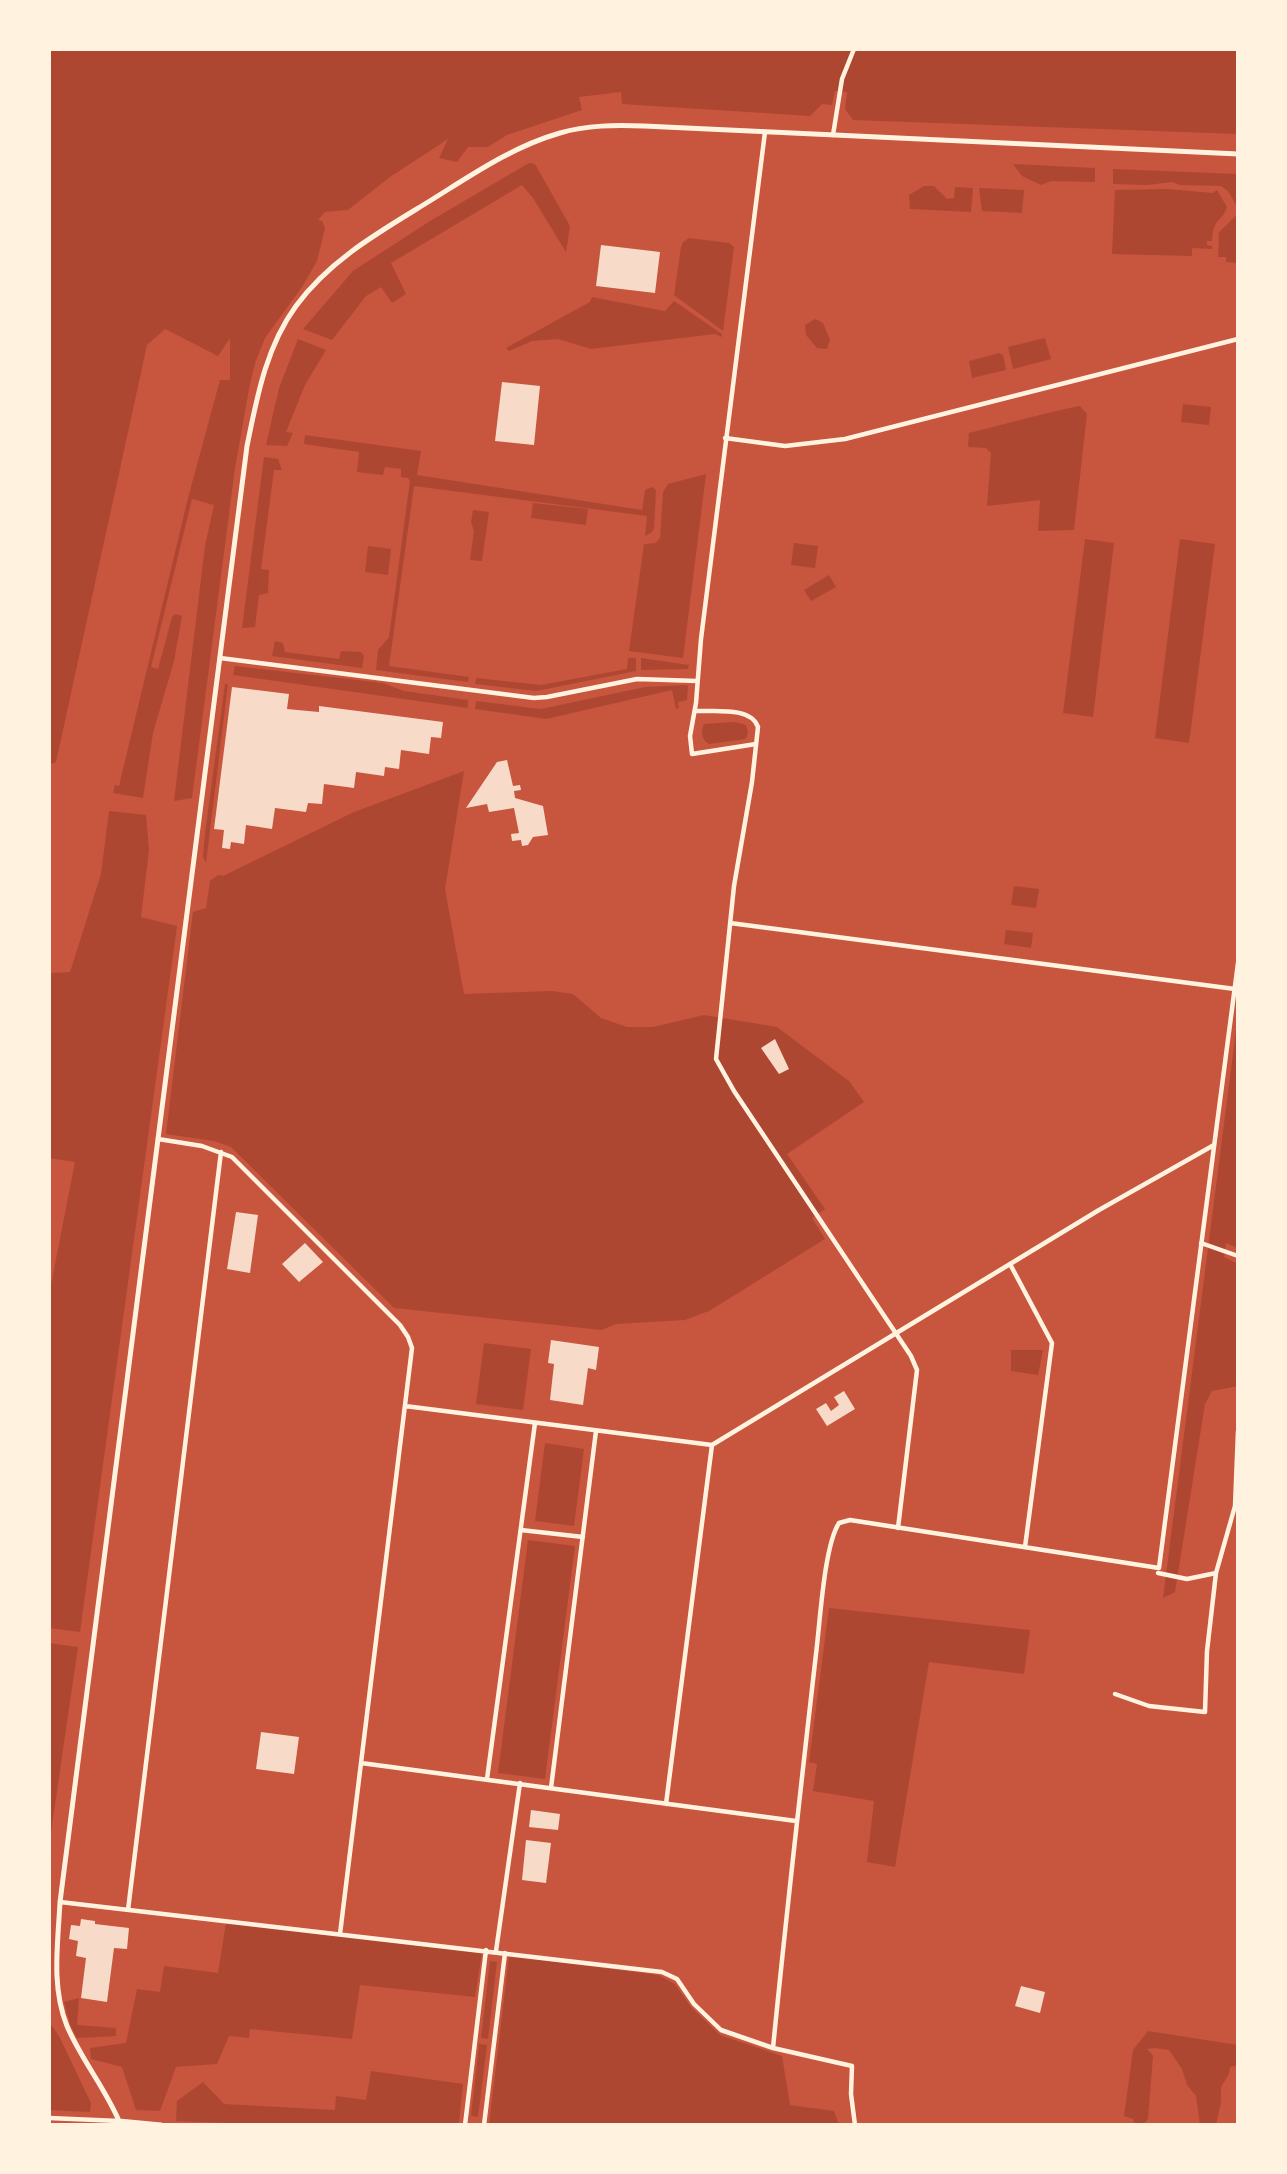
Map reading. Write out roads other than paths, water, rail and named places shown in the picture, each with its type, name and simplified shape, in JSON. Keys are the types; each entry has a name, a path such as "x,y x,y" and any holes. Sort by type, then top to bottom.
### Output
{"street":[{"path":"833,135 842,79 854,49"},
{"path":"119,2121 112,2104 75,2042 63,2013 58,1993 57,1959 60,1902 247,446 261,381 283,327 295,307 329,268 354,248 526,144 561,132 594,126 1238,154"},
{"path":"756,744 692,754 690,736 765,132"},
{"path":"725,438 785,446 845,439 1238,339"},
{"path":"220,658 534,698 547,698 637,679 697,681"},
{"path":"695,711 746,713 752,716 758,727 730,923 716,1059 734,1091 830,1232 917,1370 898,1528"},
{"path":"730,923 1235,989"},
{"path":"1158,1571 1238,963"},
{"path":"158,1139 202,1146 232,1157 400,1325 412,1348 340,1934"},
{"path":"405,1406 712,1446 1010,1264 1214,1145"},
{"path":"128,1910 221,1152"},
{"path":"1201,1243 1238,1256"},
{"path":"1010,1264 1052,1343 1026,1547"},
{"path":"487,1780 535,1423"},
{"path":"551,1788 596,1431"},
{"path":"1115,1694 1149,1706 1205,1712 1207,1651 1216,1573 1235,1506 1238,1431"},
{"path":"666,1804 712,1446"},
{"path":"773,2048 796,1821 832,1533 839,1523 849,1520 1026,1547 1158,1571 1187,1579 1216,1573"},
{"path":"521,1530 583,1537"},
{"path":"361,1763 796,1821"},
{"path":"496,1951 520,1783"},
{"path":"60,1902 662,1972 677,1979 694,2004 721,2030 773,2048 852,2066 851,2094 855,2125"},
{"path":"465,2125 486,1950"},
{"path":"484,2125 505,1953"},
{"path":"49,2118 161,2125"}]}
